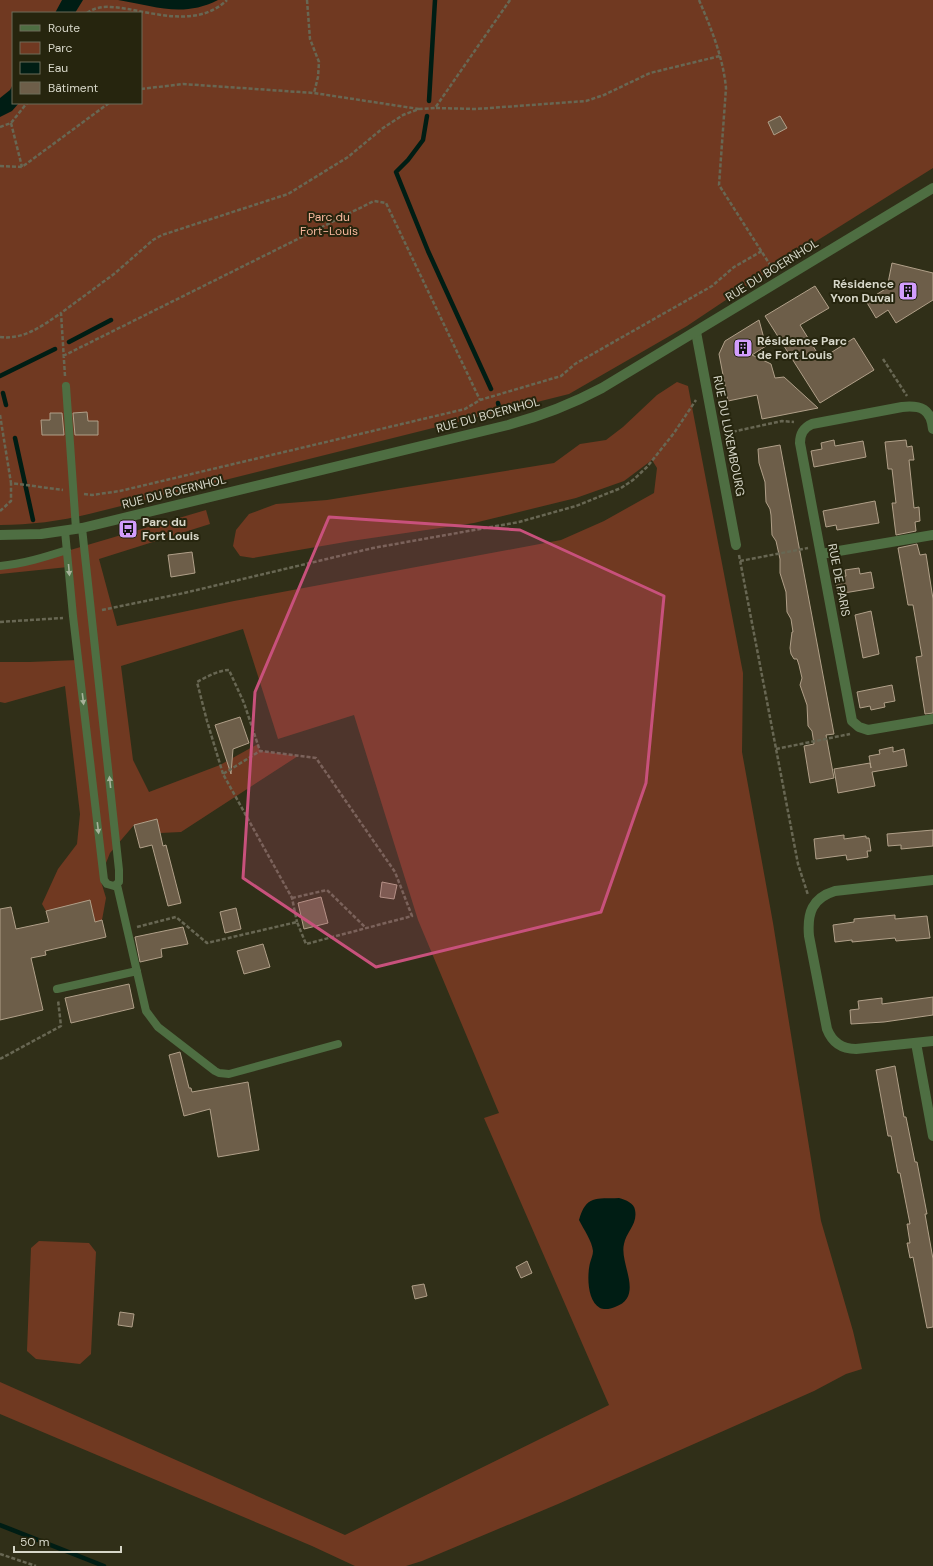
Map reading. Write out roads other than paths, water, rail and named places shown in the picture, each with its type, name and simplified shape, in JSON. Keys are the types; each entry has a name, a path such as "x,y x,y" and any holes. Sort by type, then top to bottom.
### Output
{"street":[{"name":"RUE DU BOERNHOL","path":"0,534 42,534 79,528 532,418 568,405 596,391 696,332 933,188"},
{"name":"RUE DU LUXEMBOURG","path":"696,332 736,545"},
{"name":"RUE DE PARIS","path":"933,429 931,419 927,412 914,406 902,406 816,422 803,431 800,448 850,717 859,727 868,730 933,719"},
{"path":"820,550 933,535"},
{"path":"933,880 835,891 822,896 813,906 809,917 808,929 827,1029 832,1039 841,1046 850,1049 933,1040"},
{"path":"916,1043 933,1136"}],"lane":[{"path":"66,386 73,491 92,612 120,878 117,885 146,1011 158,1027 219,1073 229,1074 338,1044"},
{"path":"65,531 73,616 104,880 110,886 117,885"},
{"path":"0,566 36,560 67,550"},
{"path":"57,989 137,971"}],"water":[{"path":"62,0 83,0 76,12 56,12"},
{"path":"118,0 218,0 193,8 168,9"},
{"path":"12,86 12,104 18,104 12,111 0,117 0,98 10,90"},
{"path":"619,1198 631,1204 635,1210 635,1220 625,1240 623,1252 630,1288 624,1302 613,1308 603,1309 596,1305 590,1294 588,1274 593,1251 589,1239 579,1220 585,1206 589,1202 598,1199"}],"waterway":[{"path":"429,101 435,0"},
{"path":"427,116 423,140 408,160 396,172 428,251 491,389"},
{"path":"69,342 111,320"},
{"path":"0,376 55,349"},
{"path":"3,393 6,405"},
{"path":"498,403 499,407"},
{"path":"15,438 33,520"},
{"path":"0,1525 104,1566"}],"place":[{"name":"Résidence Yvon Duval","path":"908,291"},
{"name":"Résidence Parc de Fort Louis","path":"743,348"},
{"name":"Parc du Fort Louis","path":"128,529"}],"park label":[{"name":"Parc du Fort-Louis","path":"329,224"}]}
